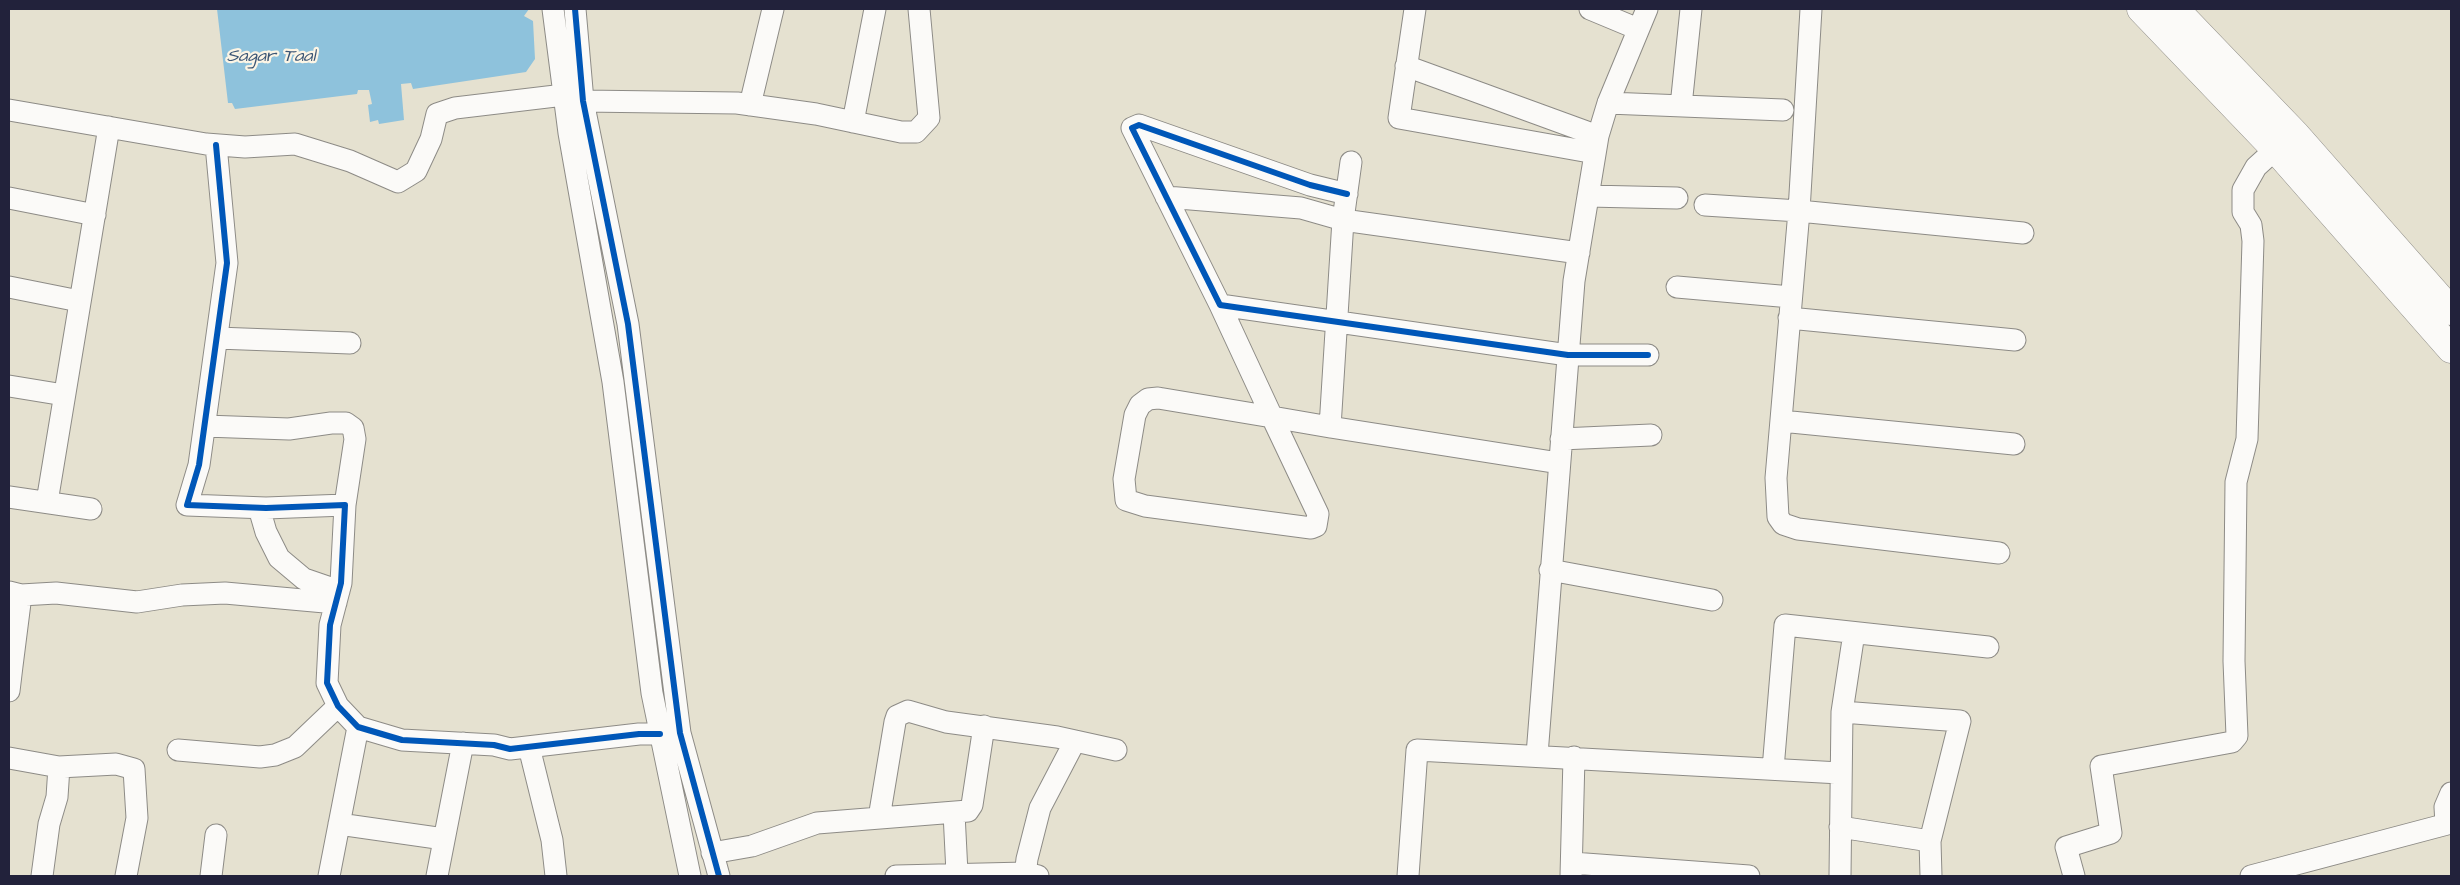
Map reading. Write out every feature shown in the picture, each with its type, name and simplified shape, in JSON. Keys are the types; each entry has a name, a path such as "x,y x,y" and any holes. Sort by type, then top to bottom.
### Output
{"main road":[{"path":"2141,9 2287,143 2451,311"},
{"path":"2175,9 2287,143 2451,349"}],"street":[{"path":"553,9 628,324 680,733 719,876"},
{"path":"575,9 574,98 614,382 652,693 690,876"},
{"path":"750,105 773,9"},
{"path":"853,122 875,9"},
{"path":"9,110 216,145 245,147 295,144 350,161 398,182 416,171 431,139 437,114 455,108 574,98 750,105 901,132 916,132 929,118 919,9"},
{"path":"1415,9 1399,118 1597,144"},
{"path":"1590,9 1638,29"},
{"path":"1537,755 1574,281 1597,144 1608,103 1646,9"},
{"path":"1681,106 1691,9"},
{"path":"1811,9 1799,211 1776,486 1778,517 1783,524 1798,530 1999,553"},
{"path":"1406,66 1597,144"},
{"path":"1608,103 1783,110"},
{"path":"1347,194 1310,185 1139,125 1132,128 1220,305 1272,418 1318,514 1316,526 1311,528 1145,506 1126,500 1124,479 1136,415 1140,405 1148,400 1158,398 1272,418 1559,463"},
{"path":"47,502 109,127"},
{"path":"2074,876 2066,847 2111,833 2101,766 2232,742 2237,736 2234,661 2236,482 2248,439 2253,241 2251,225 2243,212 2243,190 2256,167 2287,143"},
{"path":"216,145 227,264 206,426 199,465 186,505 259,508 345,505"},
{"path":"1330,427 1343,220 1351,162"},
{"path":"1588,196 1677,198"},
{"path":"1166,197 1301,208 1343,220 1579,253"},
{"path":"9,198 95,215"},
{"path":"1704,204 1799,211 2023,233"},
{"path":"9,287 79,301"},
{"path":"1677,287 1790,308 2015,340"},
{"path":"1220,305 1568,355 1648,354"},
{"path":"217,338 350,343"},
{"path":"9,386 64,395"},
{"path":"1781,421 2014,444"},
{"path":"206,426 289,429 331,423 346,423 353,428 355,439 345,505 338,597 330,625 327,683 338,706 358,727 402,740 420,743 463,743 510,749 639,734 660,734"},
{"path":"1561,439 1651,435"},
{"path":"9,497 91,509"},
{"path":"259,508 266,532 279,558 304,579 338,597"},
{"path":"1550,570 1712,600"},
{"path":"9,692 15,594 56,593 137,602 182,595 225,592 338,597"},
{"path":"1773,769 1785,625 1988,647"},
{"path":"1840,876 1842,712 1854,633"},
{"path":"178,750 260,756 275,755 294,747 338,706"},
{"path":"879,818 897,716 908,711 946,722 984,726 1075,741 1116,750"},
{"path":"1842,712 1960,721 1930,841 1931,876"},
{"path":"712,853 752,846 817,823 968,811 972,805 984,726"},
{"path":"329,876 358,727"},
{"path":"896,876 957,873 1030,875 1027,859 1040,808 1075,741"},
{"path":"437,876 463,743"},
{"path":"529,747 552,840 556,876"},
{"path":"1408,876 1417,750 1574,757 1840,773"},
{"path":"1574,757 1571,870 1749,876"},
{"path":"9,758 59,767 116,764 134,769 137,818 126,876"},
{"path":"42,876 49,824 57,797 59,767"},
{"path":"2251,876 2448,823 2445,807 2451,793"},
{"path":"954,813 957,873"},
{"path":"339,824 444,839"},
{"path":"1840,827 1930,841"},
{"path":"211,876 216,835"}],"water":[{"name":"Sagar Taal","path":"217,9 529,9 524,16 533,21 535,59 526,72 413,89 411,83 401,84 404,120 379,124 378,120 370,122 368,105 372,104 369,90 358,90 357,94 235,109 232,103 228,103"}],"cycle path":[{"path":"575,9 583,101 628,324 680,733 719,876"},
{"path":"1347,194 1310,185 1139,125 1132,128 1220,305 1568,355 1648,355"},
{"path":"216,145 227,263 199,465 187,505 266,508 345,505 341,583 330,625 327,683 338,706 358,727 402,740 494,745 510,749 639,734 660,734"}]}
